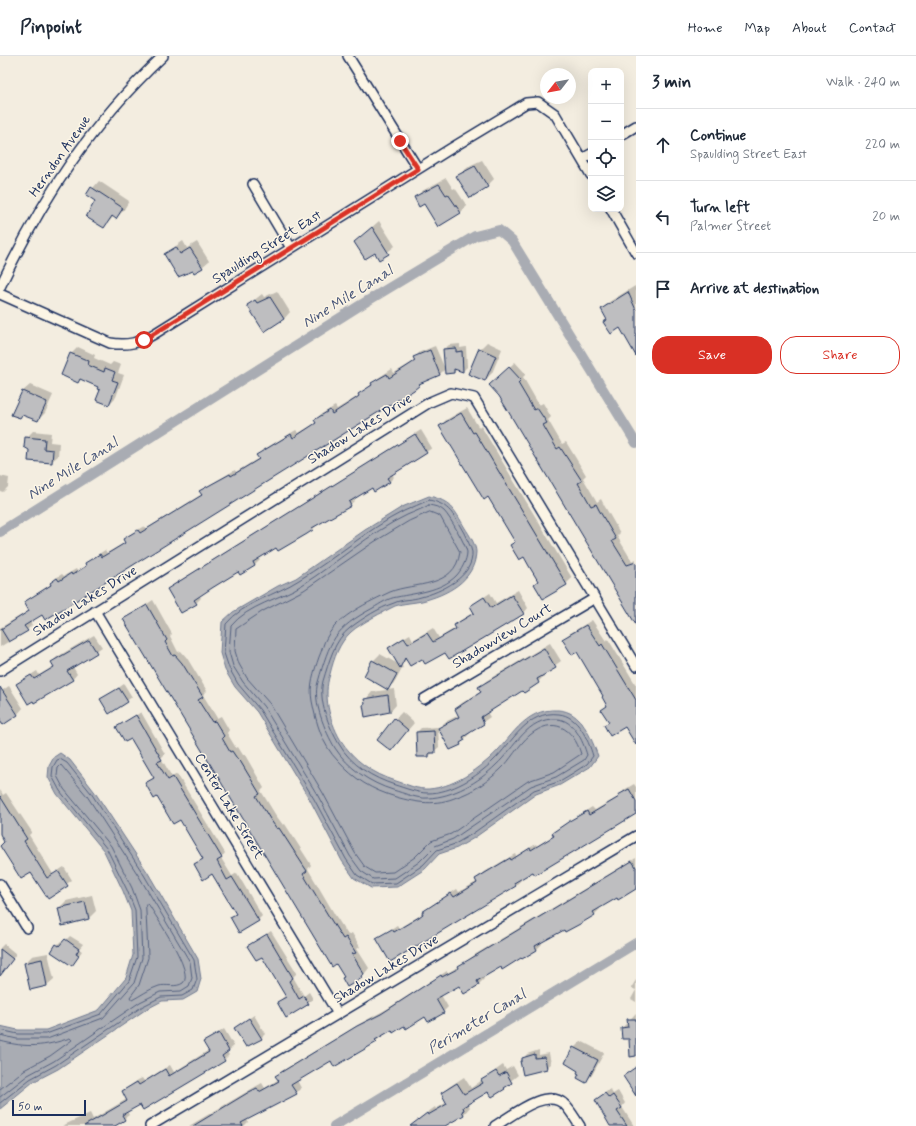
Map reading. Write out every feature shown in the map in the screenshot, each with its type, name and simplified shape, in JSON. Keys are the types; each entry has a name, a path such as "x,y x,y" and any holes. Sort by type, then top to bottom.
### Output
{"street":[{"name":"Herndon Avenue","path":"0,287 36,216 83,143 115,104 163,56"},
{"path":"348,56 418,169"},
{"name":"Spaulding Street East","path":"0,294 110,343 122,345 133,344 154,334 526,103 538,102 556,114 582,159"},
{"path":"624,133 636,126"},
{"path":"588,156 582,159 588,170"},
{"path":"253,184 291,248"},
{"path":"612,212 636,253"},
{"name":"Shadow Lakes Drive","path":"0,671 430,402 451,393 474,398 636,666"},
{"name":"Shadowview Court","path":"424,699 595,598"},
{"name":"Center Lake Street","path":"95,612 338,1014"},
{"name":"Shadow Lakes Drive","path":"150,1126 636,836"},
{"path":"0,884 27,928"},
{"path":"495,1126 535,1102 545,1098 555,1099 565,1105 580,1126"}],"water":[{"path":"429,496 447,503 455,511 470,536 476,552 471,571 465,579 449,591 422,601 395,606 360,625 343,641 333,662 328,682 327,699 333,724 345,747 357,760 379,774 421,789 437,788 453,783 476,770 497,751 519,727 536,714 558,710 573,715 579,720 589,734 598,756 590,767 560,785 536,794 474,838 457,848 439,854 425,869 397,887 371,888 354,878 342,861 310,800 257,712 235,687 225,670 220,653 222,622 233,612 278,586 296,578 365,530 402,507"},
{"path":"60,753 70,760 94,791 148,873 198,959 201,979 197,992 183,1000 162,1001 145,1010 58,1069 33,1082 0,1109 0,1026 18,1030 46,1030 99,1010 126,978 133,955 131,911 104,851 57,794 48,777 49,766 54,757"}],"building":[{"path":"475,166 488,187 470,198 456,176"},
{"path":"439,184 461,213 438,227 424,204 419,207 414,197"},
{"path":"91,187 123,208 116,219 112,216 104,228 86,217 95,201 86,195"},
{"path":"372,227 389,254 379,260 375,253 365,259 354,242"},
{"path":"176,247 180,254 190,248 203,268 194,273 193,271 178,277 164,254"},
{"path":"628,292 636,310 636,356 620,328 611,334 603,322 607,320 601,309"},
{"path":"270,297 284,319 264,332 247,305 255,300 257,303"},
{"path":"456,348 456,352 462,351 463,372 454,369 454,373 445,374 443,349"},
{"path":"479,348 496,356 485,381 468,374"},
{"path":"430,350 440,375 419,384 420,385 414,390 45,620 42,615 24,626 28,631 9,642 1,629 29,611 24,602 51,585 50,583 57,578 59,581 71,573 72,575 86,566 85,563 100,554 102,557 125,543 123,539 138,530 140,533 202,495 199,491 230,474 231,476 259,459 256,455 291,434 293,438 316,423 314,420 330,410 332,414 355,399 359,396 358,394 372,385 371,383 387,374 389,378 415,361 413,357"},
{"path":"70,353 89,361 88,365 104,372 105,368 115,372 112,380 118,382 109,405 96,400 100,390 97,389 98,387 80,379 78,383 61,375"},
{"path":"509,367 521,380 518,383 534,410 537,408 547,423 543,425 557,449 560,447 582,481 578,483 591,506 596,504 616,539 612,541 627,565 636,562 636,625 499,396 489,385"},
{"path":"22,391 47,402 38,421 22,415 20,418 11,415"},
{"path":"461,413 473,433 475,432 567,585 543,599 534,584 538,581 524,557 519,560 510,545 515,542 488,497 484,500 439,426"},
{"path":"415,434 427,453 387,478 390,482 374,492 372,488 349,502 351,506 312,528 313,530 307,534 278,551 276,548 253,562 255,566 240,575 238,572 212,588 194,600 197,604 181,613 167,589"},
{"path":"25,437 45,439 44,449 53,450 52,463 28,461 29,450 24,447"},
{"path":"512,595 524,614 449,659 445,653 425,664 422,659 410,666 405,658 400,668 388,648 404,638 408,644 427,633 433,642 456,629 454,625 474,613 470,606 484,597 491,608"},
{"path":"147,605 167,640 165,642 173,656 175,655 182,663 203,697 198,700 212,722 215,721 224,736 222,738 230,752 232,751 238,760 239,759 260,794 256,796 270,819 277,829 279,828 307,871 303,874 331,920 343,939 346,937 356,953 352,954 364,974 361,976 362,978 347,987 342,978 344,977 336,964 332,967 123,619"},
{"path":"586,625 600,646 602,644 636,700 636,745 625,727 610,736 604,725 609,722 601,710 607,706 602,697 603,696 577,652 572,655 562,639"},
{"path":"89,640 97,653 67,671 73,680 34,703 33,701 28,704 16,684 31,675 34,679 54,667 51,662"},
{"path":"544,648 556,668 537,679 539,683 524,693 522,691 481,717 484,724 463,737 465,740 460,743 461,745 450,750 438,728 459,717 455,709 481,692 478,687"},
{"path":"372,660 397,674 388,690 364,676"},
{"path":"0,687 18,715 3,725 0,721"},
{"path":"119,688 128,702 109,714 100,699"},
{"path":"388,695 390,712 365,717 363,705 365,704 364,699"},
{"path":"136,715 162,760 157,762 168,780 173,777 222,858 217,861 227,880 232,877 259,921 239,933 230,917 236,914 212,874 203,880 194,864 203,859 180,820 173,824 157,797 154,799 145,783 154,778 131,739 125,742 116,727"},
{"path":"394,718 408,730 391,751 377,740"},
{"path":"434,731 435,753 429,753 429,757 417,757 416,732"},
{"path":"629,789 636,801 636,814 535,875 533,872 514,883 516,886 390,962 376,938 392,929 394,932 419,917 423,914 422,912 451,893 454,897 477,883 475,879 510,858 511,860 530,848 531,850 554,836 552,833 571,820 587,811 589,815 619,797 618,795"},
{"path":"0,796 27,839 24,841 47,878 58,871 68,886 48,899 31,873 21,879 0,846 4,842 0,834"},
{"path":"632,861 636,867 636,889 618,900 617,898 593,912 595,915 580,924 565,932 564,930 535,946 537,950 522,959 521,958 502,970 501,967 477,981 479,985 464,994 459,986 436,999 444,1013 428,1022 425,1017 406,1029 404,1026 393,1033 392,1030 375,1040 377,1042 334,1067 331,1061 291,1085 297,1094 241,1123 243,1126 193,1126 249,1092 257,1088 259,1092 279,1081 275,1076 357,1026 381,1014 441,975 442,977 459,968 458,966"},
{"path":"85,902 89,919 62,926 58,908"},
{"path":"267,934 293,978 289,981 299,999 304,996 309,1004 286,1018 277,1002 286,997 262,957 256,960 247,946"},
{"path":"65,939 79,949 76,954 79,956 72,966 51,952 56,944 59,946"},
{"path":"0,949 13,959 0,976"},
{"path":"42,959 47,986 30,990 24,963"},
{"path":"249,1018 262,1039 246,1047 234,1028"},
{"path":"627,1019 636,1019 636,1056 630,1057 629,1039 622,1039 621,1028 628,1027"},
{"path":"219,1033 229,1051 222,1056 225,1061 143,1110 140,1105 122,1115 125,1120 115,1126 84,1126 127,1101 122,1091 137,1082 139,1085 165,1069 169,1076 209,1052 203,1042"},
{"path":"573,1047 598,1060 586,1083 577,1078 579,1074 577,1073 578,1071 565,1063"},
{"path":"535,1054 535,1058 545,1057 547,1069 523,1075 520,1061 522,1061 522,1058"},
{"path":"636,1067 636,1096 623,1076"},
{"path":"496,1071 499,1076 506,1072 512,1083 504,1088 505,1089 492,1097 488,1092 463,1107 464,1110 462,1111 464,1115 445,1126 410,1126 427,1113 428,1115 447,1104 441,1093 457,1083 464,1094 483,1083 481,1080"},
{"path":"605,1093 609,1098 613,1095 622,1108 617,1111 627,1126 610,1126 595,1100"}],"waterway":[{"name":"Nine Mile Canal","path":"0,532 359,306 475,236 499,230 512,241 636,443"},
{"name":"Perimeter Canal","path":"334,1126 636,943"}],"route":[{"path":"144,340 418,169 400,141"}]}
